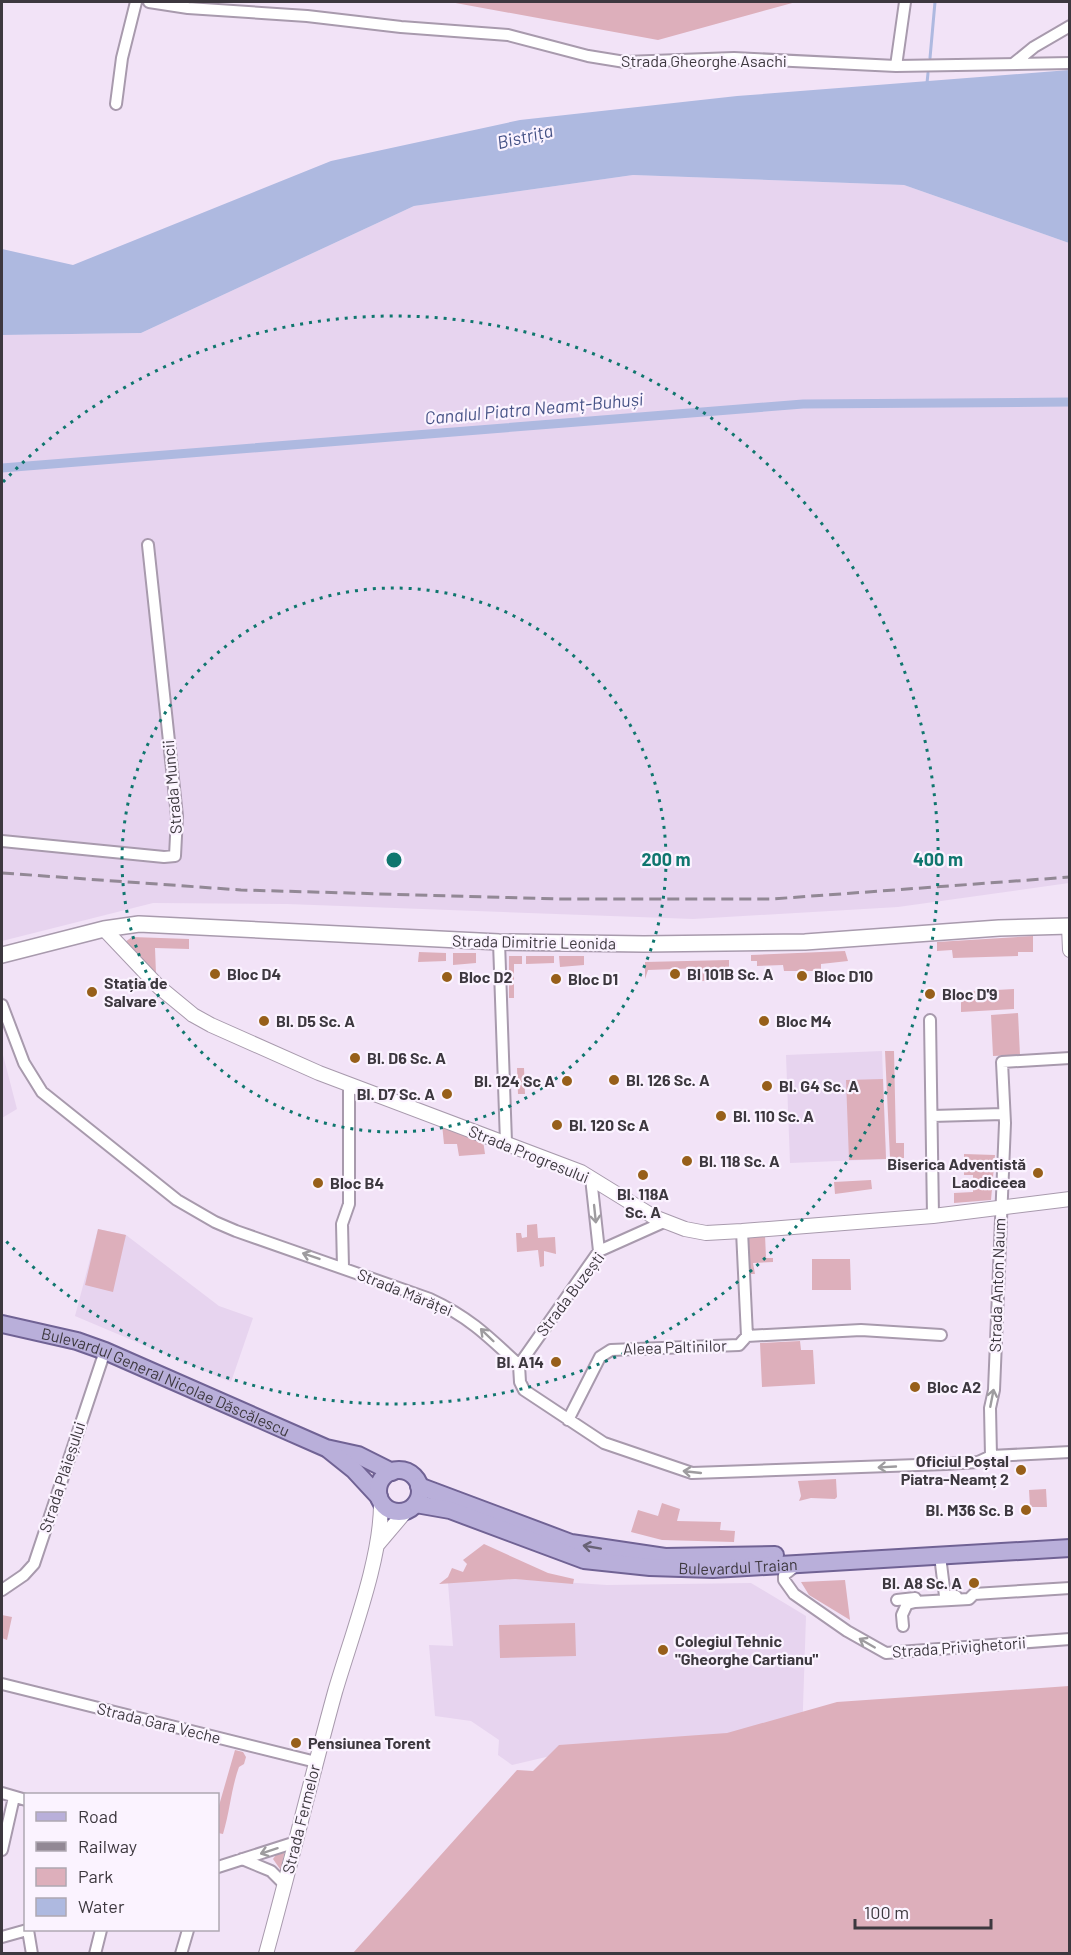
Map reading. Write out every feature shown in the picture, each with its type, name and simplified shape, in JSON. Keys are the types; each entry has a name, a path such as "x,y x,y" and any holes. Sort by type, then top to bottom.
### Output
{"main road":[{"name":"Strada Dimitrie Leonida","path":"2,955 104,929 139,924 499,942 770,943 1069,926"},
{"name":"Bulevardul General Nicolae Dăscălescu","path":"2,1324 77,1341 105,1351 326,1448 358,1455 392,1472"},
{"name":"Bulevardul General Nicolae Dăscălescu","path":"326,1448 354,1470 380,1499"},
{"path":"398,1470 411,1474 419,1486 411,1507 389,1510 380,1499 382,1479 398,1470"},
{"name":"Bulevardul Traian","path":"419,1486 571,1543 665,1557 819,1553 1070,1537"},
{"name":"Bulevardul Traian","path":"411,1507 450,1510 584,1560 682,1568 797,1565 1070,1548"}],"street":[{"path":"117,104 123,58 136,2"},
{"name":"Strada Gheorghe Asachi","path":"149,2 188,9 307,16 401,27 508,35 610,61 734,58 896,66 1070,63"},
{"path":"896,66 905,2"},
{"path":"1013,64 1034,47 1070,26"},
{"name":"Strada Muncii","path":"2,840 164,857 175,856 177,816 148,545"},
{"path":"1069,926 1070,950"},
{"name":"Strada Progresului","path":"104,929 159,987 193,1015 253,1045 349,1084 506,1142 591,1178 666,1221 697,1232 742,1231 933,1216 1070,1199"},
{"path":"499,942 506,1142"},
{"name":"Strada Mărăței","path":"2,1005 28,1071 42,1092 161,1188 215,1222 430,1299 461,1314 474,1323 519,1365 520,1382 524,1390 604,1443 692,1473 978,1462 991,1456 1070,1452"},
{"path":"930,1020 933,1216"},
{"name":"Strada Anton Naum","path":"991,1456 990,1408 994,1390 1003,1114 1002,1062 1070,1058"},
{"path":"343,1267 342,1224 349,1204 349,1084"},
{"path":"932,1116 1003,1114"},
{"path":"591,1178 599,1251"},
{"name":"Strada Buzești","path":"519,1365 599,1251 666,1221"},
{"name":"Aleea Paltinilor","path":"568,1420 605,1352 739,1345 747,1336 742,1231"},
{"name":"Aleea Paltinilor","path":"747,1336 861,1330 941,1335"},
{"name":"Strada Plăieșului","path":"2,1590 24,1575 34,1564 105,1351"},
{"name":"Strada Fermelor","path":"266,1953 376,1546 381,1520 380,1499"},
{"name":"Strada Fermelor","path":"376,1546 411,1507"},
{"path":"940,1556 945,1596"},
{"name":"Strada Privighetorii","path":"797,1565 784,1575 784,1580 794,1594 847,1631 886,1653 1070,1639"},
{"path":"897,1600 1070,1588"},
{"path":"903,1626 902,1615 907,1605 969,1599 974,1594"},
{"name":"Strada Gara Veche","path":"2,1684 316,1762"},
{"path":"2,1793 20,1798 2,1850"},
{"path":"219,1867 296,1842"},
{"path":"242,1859 271,1871 285,1885"},
{"path":"2,1937 24,1930"},
{"path":"29,1931 34,1948 32,1953"},
{"path":"95,1953 100,1931"},
{"path":"181,1953 187,1931"}],"shaded area":[{"path":"633,175 904,185 1069,243 1069,883 898,907 693,919 287,904 153,903 2,941 2,335 141,333 414,206"},
{"path":"2,1051 17,1109 2,1118"},
{"path":"882,1051 886,1159 790,1163 786,1055"},
{"path":"98,1229 126,1235 219,1306 253,1318 231,1382 75,1316"},
{"path":"515,1579 607,1585 751,1583 806,1616 801,1768 576,1750 512,1765 498,1755 499,1740 471,1721 435,1716 429,1645 453,1646 448,1583"}],"green space":[{"path":"450,2 796,2 658,40"},
{"path":"1033,936 1033,952 1018,952 1018,956 953,958 952,950 937,951 937,942"},
{"path":"132,937 189,939 189,949 155,948 156,974 125,942"},
{"path":"845,951 848,961 821,964 821,971 784,971 783,965 757,966 757,961 751,961 751,955"},
{"path":"419,952 446,953 446,961 418,962"},
{"path":"453,953 476,953 476,963 453,965"},
{"path":"509,956 522,956 522,964 514,964 514,998 509,998"},
{"path":"526,956 554,956 554,963 526,964"},
{"path":"559,956 584,956 584,965 560,967"},
{"path":"729,960 729,979 702,981 702,968 648,970 645,979 645,962"},
{"path":"1014,989 1014,1009 961,1012 961,992"},
{"path":"1018,1013 1020,1055 993,1056 991,1015"},
{"path":"885,1051 894,1051 896,1143 904,1143 904,1158 890,1158"},
{"path":"517,1068 524,1068 525,1094 518,1094"},
{"path":"883,1079 886,1159 849,1160 846,1080"},
{"path":"442,1124 483,1140 485,1154 459,1156 457,1144 444,1144"},
{"path":"964,1154 995,1155 991,1200 954,1203 954,1193 973,1192 973,1175 964,1175"},
{"path":"871,1180 872,1189 835,1194 834,1182"},
{"path":"537,1224 538,1238 555,1237 556,1254 544,1251 544,1266 540,1267 538,1250 517,1252 516,1233 521,1233 522,1238 527,1237 527,1225"},
{"path":"98,1229 126,1235 113,1292 85,1285"},
{"path":"765,1235 766,1258 773,1258 773,1262 753,1263 755,1274 750,1274 748,1238"},
{"path":"812,1259 850,1259 851,1290 812,1290"},
{"path":"800,1341 801,1350 813,1350 815,1384 762,1387 760,1343"},
{"path":"836,1479 837,1497 835,1499 811,1498 799,1501 801,1496 798,1481"},
{"path":"1046,1489 1047,1507 1030,1507 1029,1490"},
{"path":"662,1503 680,1509 677,1521 721,1522 720,1530 735,1531 734,1542 662,1540 631,1532 638,1510 658,1516"},
{"path":"484,1544 548,1573 574,1579 573,1584 515,1579 439,1584 448,1577 452,1568 463,1572 467,1564 463,1560"},
{"path":"845,1580 850,1620 809,1595 801,1582"},
{"path":"2,1615 12,1617 7,1640 2,1638"},
{"path":"575,1623 576,1656 500,1658 499,1625"},
{"path":"1069,1686 1069,1953 353,1953 517,1770 533,1771 559,1745 727,1733 837,1702"},
{"path":"235,1750 243,1752 246,1757 236,1775 223,1834 219,1833 219,1806"},
{"path":"285,1850 280,1869 273,1859 278,1852"}],"water":[{"name":"Bistrița","path":"1069,70 1069,243 904,185 633,175 414,206 141,333 2,335 2,249 73,265 331,161 520,120 737,96"}],"waterway":[{"path":"930,58 935,2"},
{"path":"927,83 928,73"},
{"name":"Canalul Piatra Neamț-Buhuși","path":"2,468 803,404 1070,402"}],"railway":[{"path":"2,873 241,890 562,899 772,899 1070,877"}],"place":[{"name":"Bloc D4","path":"215,974"},
{"name":"Bl 101B Sc. A","path":"675,974"},
{"name":"Bloc D10","path":"802,976"},
{"name":"Bloc D2","path":"447,977"},
{"name":"Bloc D1","path":"556,979"},
{"name":"Stația de Salvare","path":"92,992"},
{"name":"Bloc D'9","path":"930,994"},
{"name":"Bl. D5 Sc. A","path":"264,1021"},
{"name":"Bloc M4","path":"764,1021"},
{"name":"Bl. D6 Sc. A","path":"355,1058"},
{"name":"Bl. 126 Sc. A","path":"614,1080"},
{"name":"Bl. 124 Sc A","path":"567,1081"},
{"name":"Bl. G4 Sc. A","path":"767,1086"},
{"name":"Bl. D7 Sc. A","path":"447,1094"},
{"name":"Bl. 110 Sc. A","path":"721,1116"},
{"name":"Bl. 120 Sc A","path":"557,1125"},
{"name":"Bl. 118 Sc. A","path":"687,1161"},
{"name":"Biserica Adventistă Laodiceea","path":"1038,1173"},
{"name":"Bl. 118A Sc. A","path":"643,1175"},
{"name":"Bloc B4","path":"318,1183"},
{"name":"Bl. A14","path":"556,1362"},
{"name":"Bloc A2","path":"915,1387"},
{"name":"Oficiul Poștal Piatra-Neamț 2","path":"1021,1470"},
{"name":"Bl. M36 Sc. B","path":"1026,1510"},
{"name":"Bl. A8 Sc. A","path":"974,1583"},
{"name":"Colegiul Tehnic \"Gheorghe Cartianu\"","path":"663,1650"},
{"name":"Pensiunea Torent","path":"296,1743"}]}
